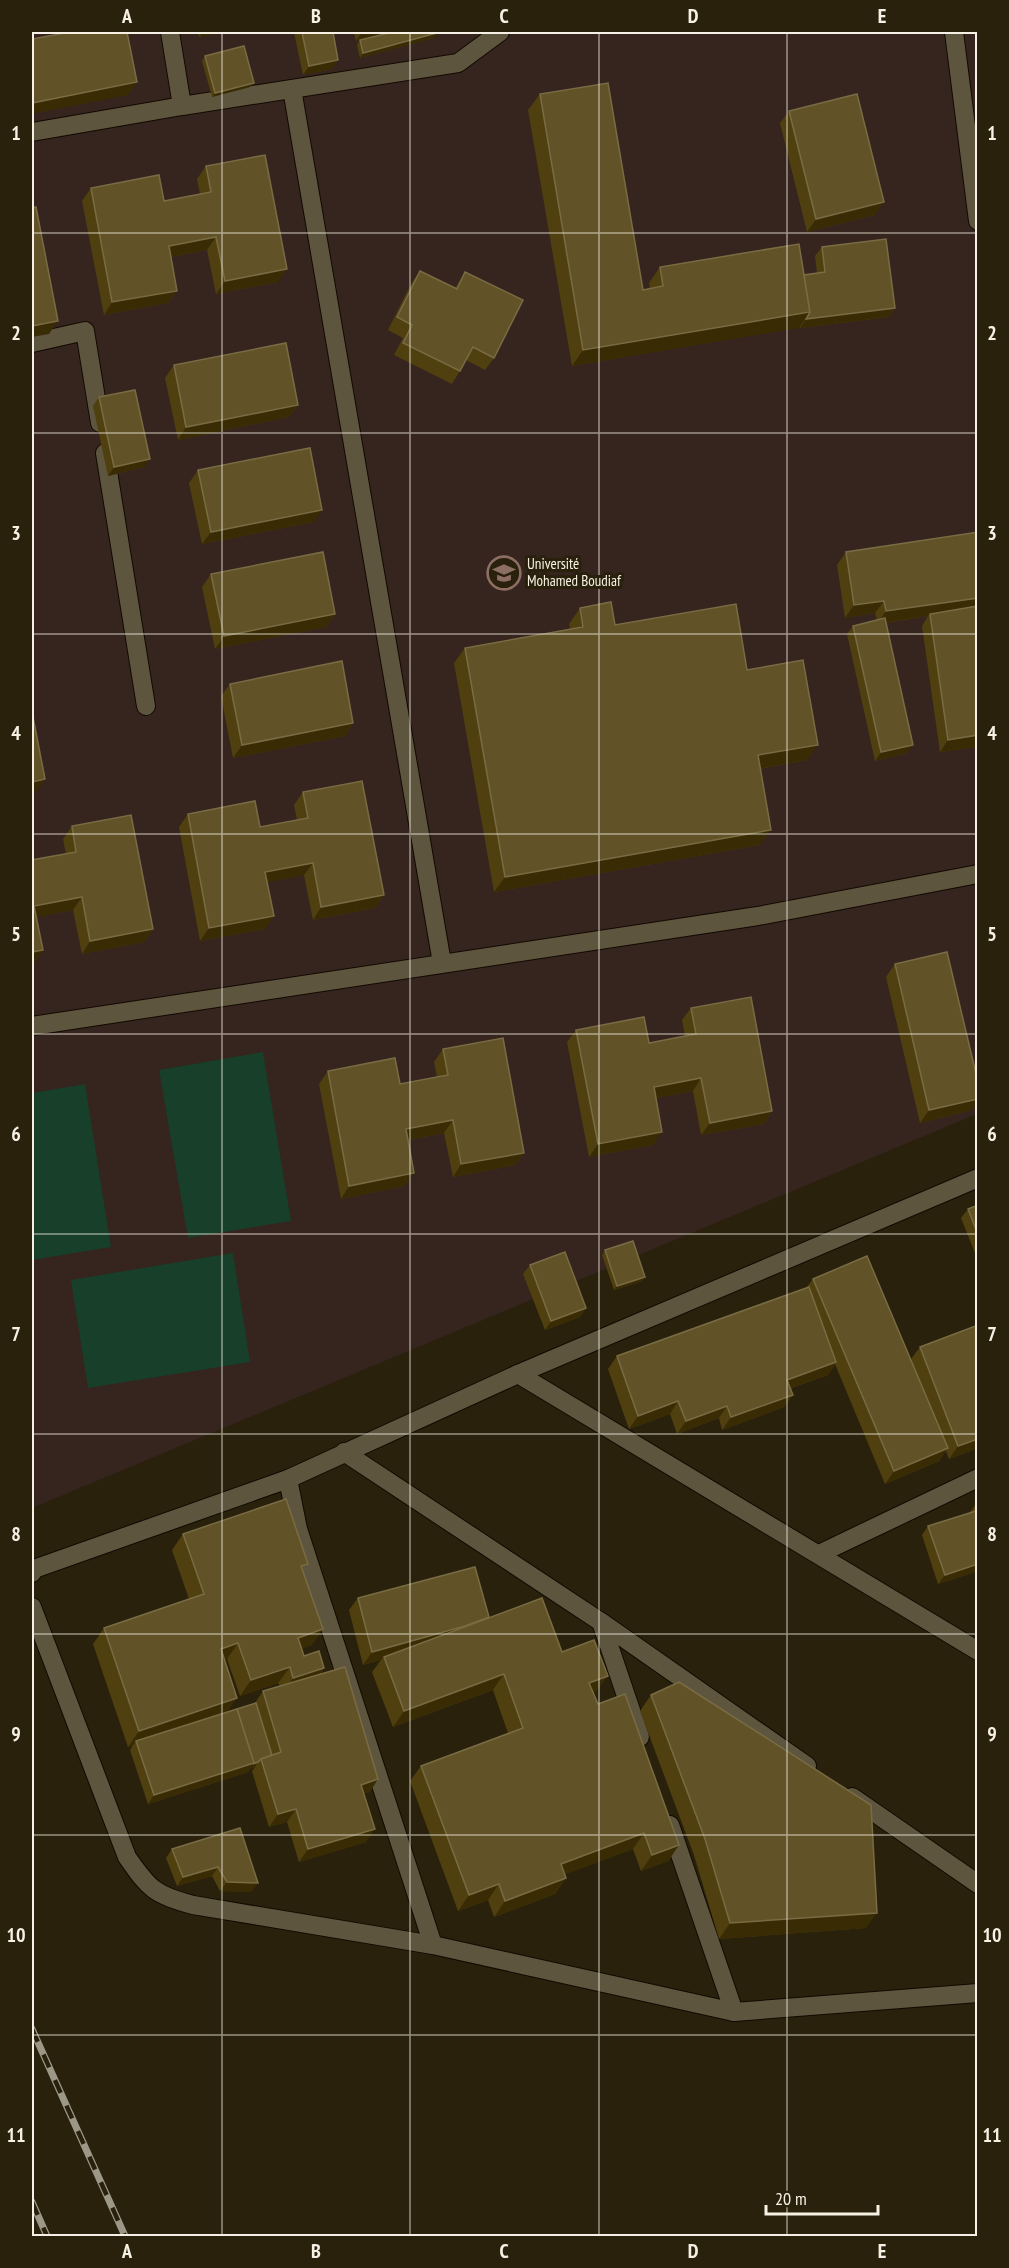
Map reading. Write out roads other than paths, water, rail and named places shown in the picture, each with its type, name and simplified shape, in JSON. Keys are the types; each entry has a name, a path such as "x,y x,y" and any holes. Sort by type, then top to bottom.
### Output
{"street":[{"path":"170,32 182,106"},
{"path":"32,132 458,63 500,32"},
{"path":"954,32 978,221"},
{"path":"292,89 442,963"},
{"path":"32,343 86,331 146,706"},
{"path":"32,1026 758,916 978,874"},
{"path":"32,1573 34,1569 288,1479 518,1374 978,1178"},
{"path":"518,1374 978,1651"},
{"path":"344,1452 601,1622 978,1884"},
{"path":"819,1554 978,1478"},
{"path":"288,1479 298,1529 433,1944"},
{"path":"32,1607 127,1857 145,1882 163,1897 193,1905 433,1944 734,2012 978,1993"},
{"path":"601,1622 647,1756"},
{"path":"666,1812 734,2012"}],"railway":[{"path":"32,2029 125,2236"},
{"path":"32,2202 47,2236"}],"place":[{"name":"Université Mohamed Boudiaf","path":"504,573"}]}
